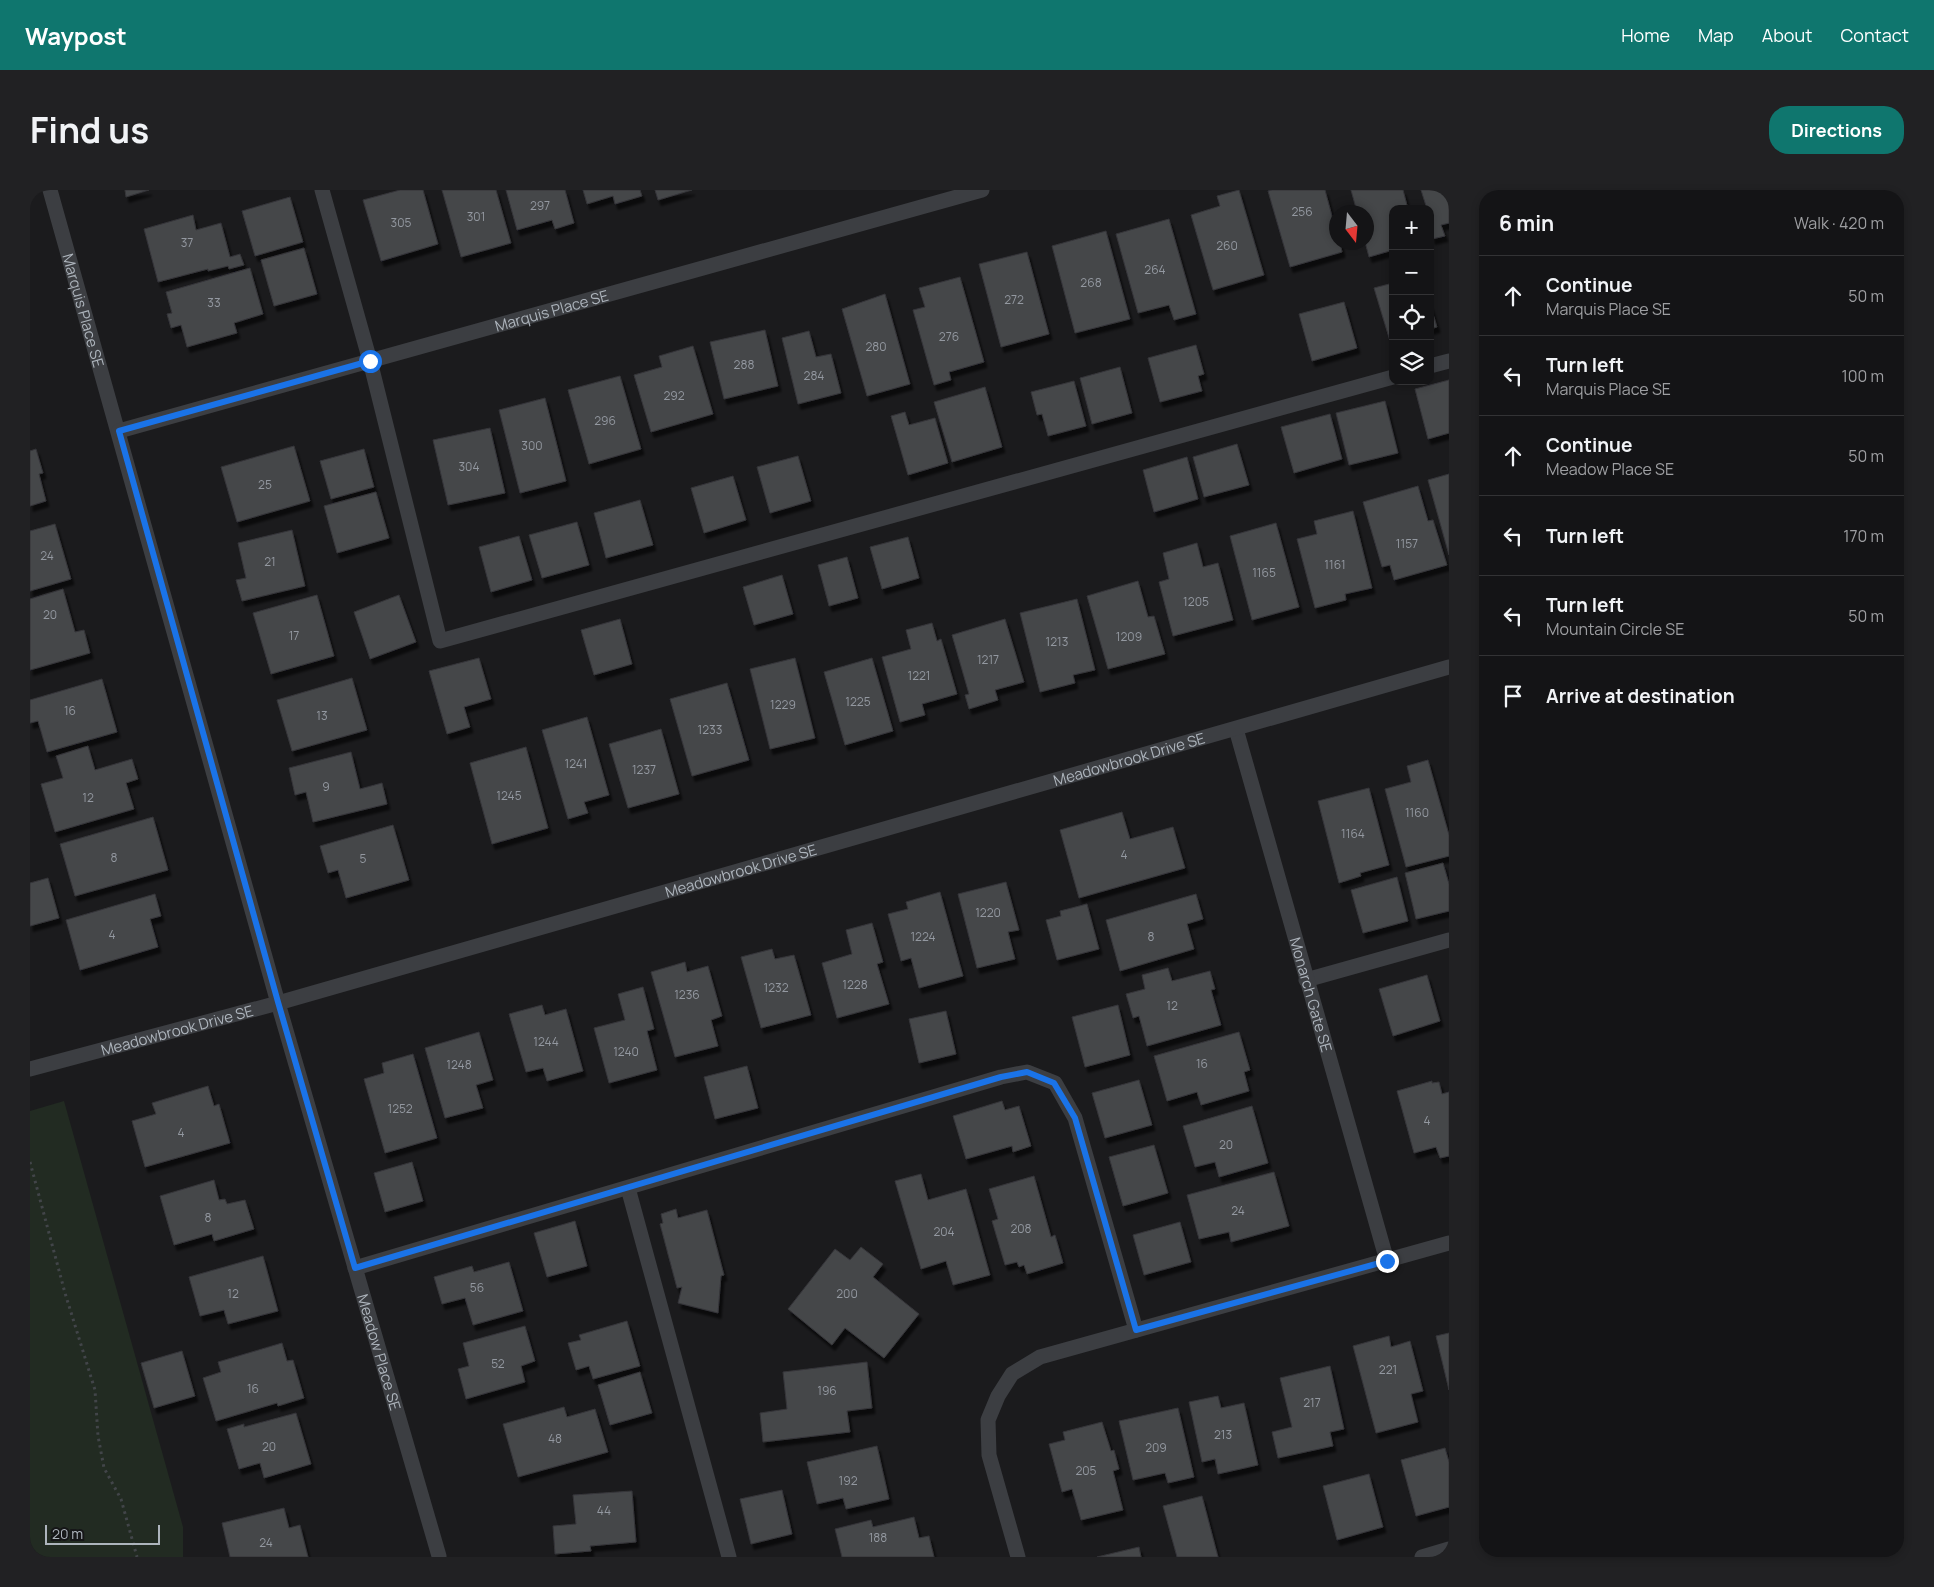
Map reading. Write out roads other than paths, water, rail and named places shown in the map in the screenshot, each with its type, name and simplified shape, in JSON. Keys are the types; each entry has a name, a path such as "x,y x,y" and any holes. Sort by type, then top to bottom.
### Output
{"street":[{"name":"Marquis Place SE","path":"50,190 278,1002"},
{"path":"322,190 370,361 440,641 1389,377"},
{"name":"Marquis Place SE","path":"119,431 982,190"},
{"path":"1434,365 1449,361"},
{"name":"Meadowbrook Drive SE","path":"30,1069 278,1002 1449,667"},
{"name":"Monarch Gate SE","path":"1236,729 1387,1261"},
{"path":"1306,980 1449,940"},
{"name":"Meadow Place SE","path":"278,1002 439,1556"},
{"path":"355,1268 992,1080 1027,1072 1054,1083 1075,1118 1136,1330"},
{"path":"628,1188 729,1557"},
{"path":"1018,1557 989,1455 988,1420 998,1396 1012,1374 1040,1357 1449,1243"},
{"path":"1422,1557 1449,1549"}]}
